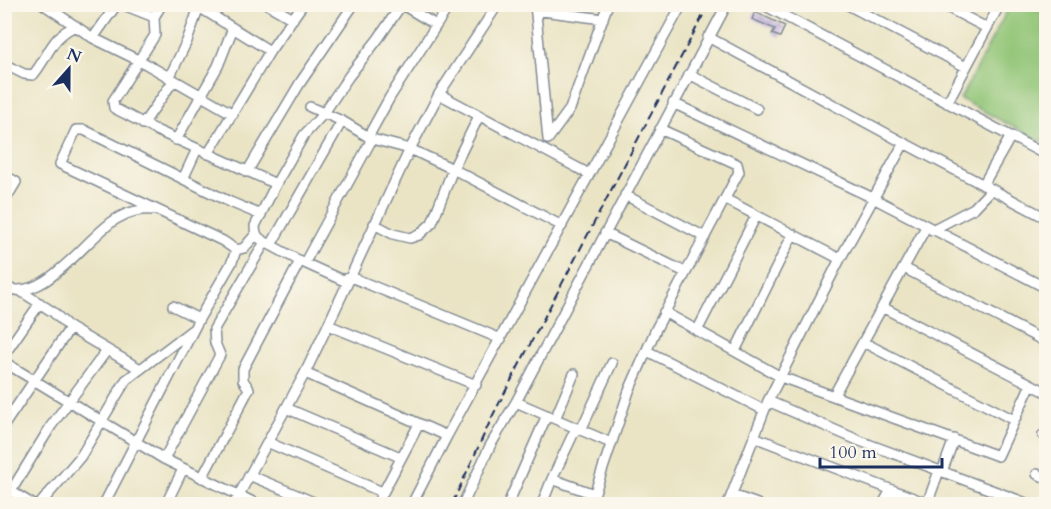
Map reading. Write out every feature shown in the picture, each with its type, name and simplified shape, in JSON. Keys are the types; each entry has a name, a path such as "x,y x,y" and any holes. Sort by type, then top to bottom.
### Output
{"street":[{"path":"43,4 93,38 138,60 233,114"},
{"path":"93,38 119,4 154,17"},
{"path":"162,4 154,17 155,35 113,101 114,108 176,140 276,184"},
{"path":"267,4 293,20"},
{"path":"208,154 270,51 303,4"},
{"path":"247,172 300,83 354,4"},
{"path":"436,26 402,4 324,113 304,135 255,226 256,234 268,244 342,280 351,277 501,339"},
{"path":"202,478 249,389 243,380 243,369 390,98 450,4"},
{"path":"236,500 305,373 410,149 439,94 498,4"},
{"path":"542,150 570,109 608,4"},
{"path":"412,504 682,4"},
{"path":"463,504 490,446 516,402 727,4"},
{"path":"762,4 1046,153"},
{"path":"846,4 966,67"},
{"path":"941,4 987,28"},
{"path":"947,103 1000,4"},
{"path":"143,124 172,79 188,41 197,6 270,51"},
{"path":"548,139 535,7 603,19"},
{"path":"4,64 24,74 33,75 63,31 76,26"},
{"path":"176,140 218,66 233,28"},
{"path":"708,37 1047,218"},
{"path":"689,74 757,109"},
{"path":"439,94 589,174"},
{"path":"673,103 874,199 1047,288"},
{"path":"310,107 342,121 370,138 410,149 453,169 562,226"},
{"path":"374,224 393,234 410,238 419,235 432,223 453,169 479,116"},
{"path":"164,459 220,355 215,343 214,329 342,121"},
{"path":"591,504 629,391 664,312 739,172 737,164 660,129"},
{"path":"236,250 224,241 60,164 76,130 84,130 261,215"},
{"path":"834,395 904,268 929,228 974,208 987,187 1011,136"},
{"path":"757,504 730,500 766,406 840,259 904,143"},
{"path":"183,179 197,149"},
{"path":"4,175 16,182 4,202"},
{"path":"625,195 705,237"},
{"path":"725,199 840,259"},
{"path":"22,292 67,264 116,218 138,209 157,210"},
{"path":"697,331 756,216"},
{"path":"605,233 685,272"},
{"path":"236,250 244,248 256,234"},
{"path":"735,351 793,234"},
{"path":"104,504 196,324 232,262 236,250"},
{"path":"904,268 1047,342"},
{"path":"6,290 22,292 53,312 70,328 140,369"},
{"path":"4,355 40,303"},
{"path":"173,306 196,324"},
{"path":"882,307 1047,392"},
{"path":"664,312 781,377 998,456 1031,384"},
{"path":"40,504 81,456 126,380 196,324"},
{"path":"328,325 476,385"},
{"path":"4,425 70,328"},
{"path":"863,342 1014,420"},
{"path":"32,504 8,489 107,350"},
{"path":"647,351 766,406 1029,504"},
{"path":"4,362 236,500 257,504"},
{"path":"543,504 552,479 612,363"},
{"path":"305,373 447,436"},
{"path":"508,504 574,374"},
{"path":"516,402 611,443"},
{"path":"286,408 400,457"},
{"path":"377,504 419,424"},
{"path":"754,437 928,504 954,439"},
{"path":"267,441 382,492"},
{"path":"166,504 183,469"},
{"path":"249,475 318,504"},
{"path":"552,479 594,494"},
{"path":"883,504 891,490"}],"green space":[{"path":"1010,5 1029,5 1046,14 1046,133 1042,142 960,99"}],"building":[{"path":"755,12 785,26 780,37 772,34 775,29 752,19"}],"railway":[{"path":"452,504 494,413 709,4"}]}
